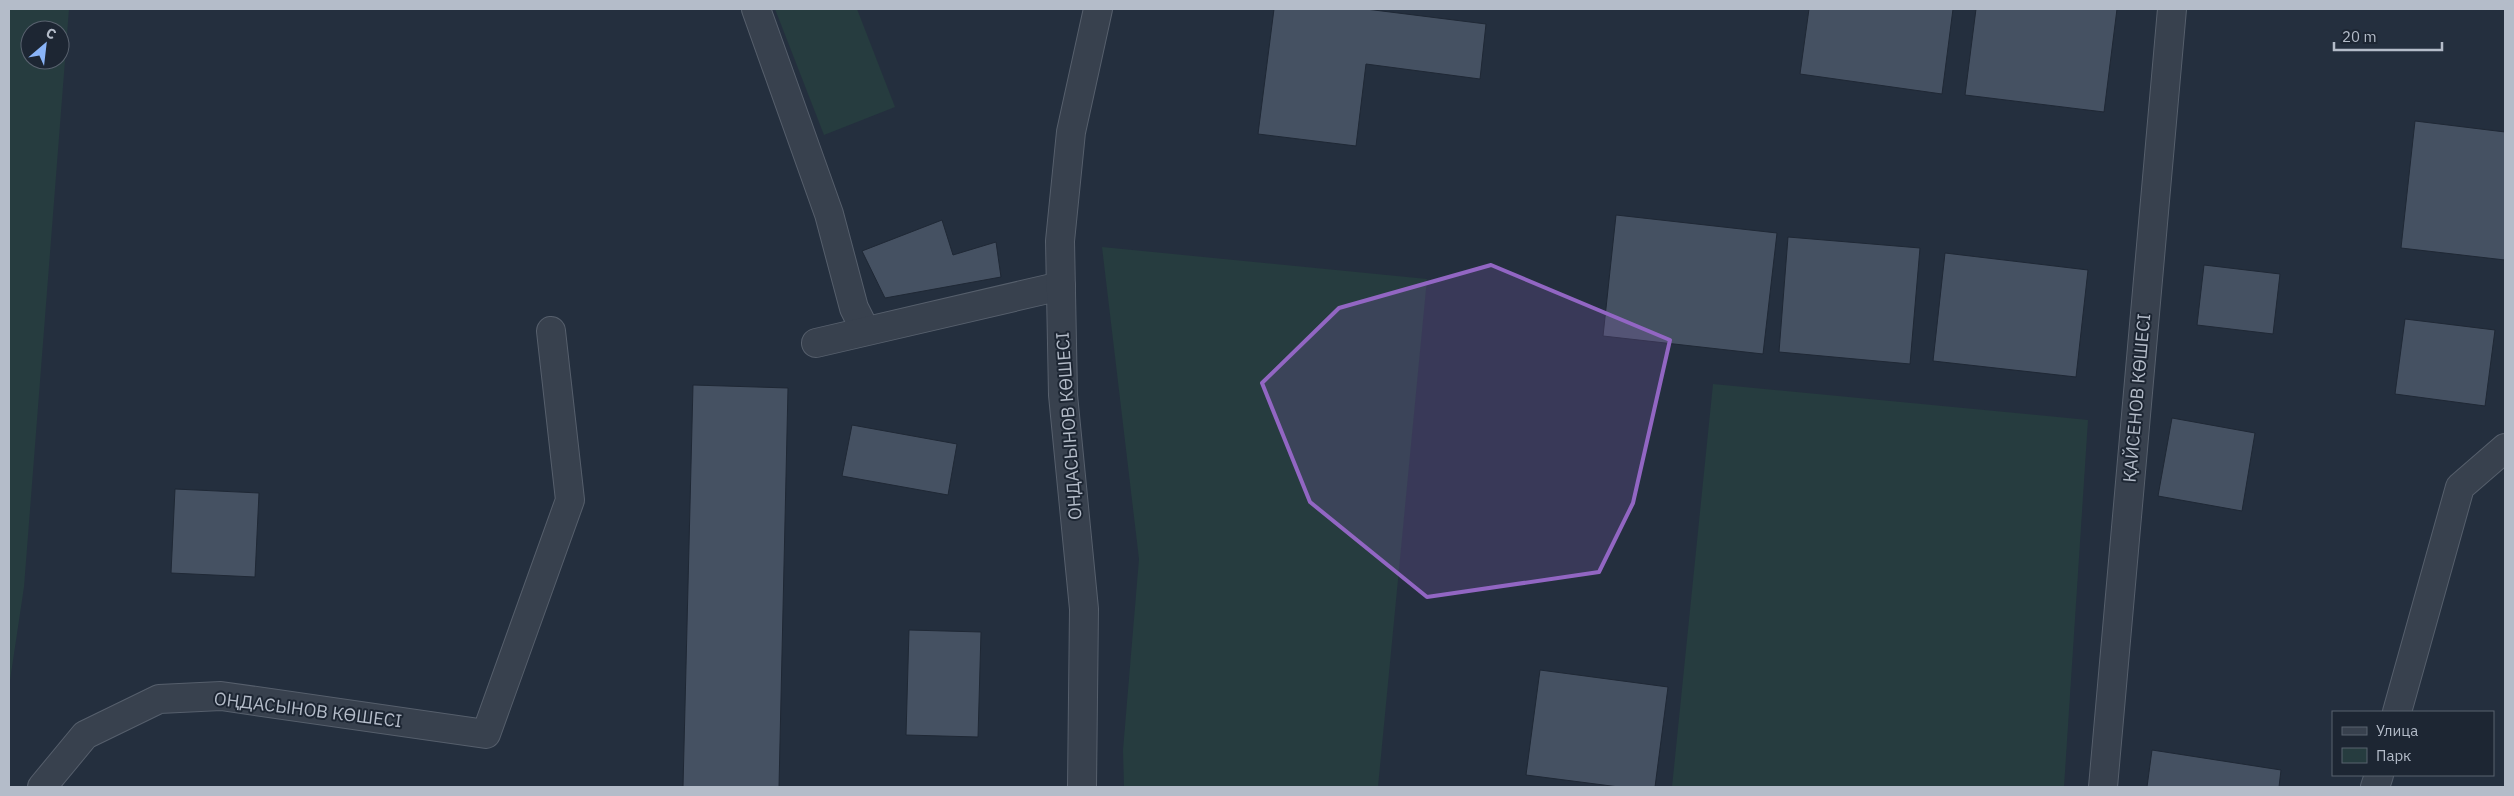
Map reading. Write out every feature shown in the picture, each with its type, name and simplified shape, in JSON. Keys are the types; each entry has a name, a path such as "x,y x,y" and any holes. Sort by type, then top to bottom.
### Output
{"street":[{"path":"756,9 829,214 854,308 865,330"},
{"name":"ОНДАСЫНОВ КӨШЕСІ","path":"1082,787 1084,609 1063,395 1060,241 1071,132 1098,9"},
{"name":"ҚАЙСЕНОВ КӨШЕСІ","path":"2102,787 2172,9"},
{"path":"816,343 865,330 1060,286"},
{"name":"ОҢДАСЫНОВ КӨШЕСІ","path":"42,787 85,735 160,699 221,696 486,734 570,500 551,331"},
{"path":"2396,711 2460,487 2505,448"}],"highlighted area":[{"path":"1491,265 1670,340 1633,503 1599,572 1427,597 1310,502 1262,383 1339,308"}],"green space":[{"path":"9,9 69,9 68,20 20,20 20,70 64,70 24,587 9,687"},
{"path":"775,9 857,9 895,107 824,135"},
{"path":"1102,247 1427,279 1378,787 1124,787 1123,750 1139,559"},
{"path":"1713,384 2088,420 2064,787 1672,787"}],"building":[{"path":"1274,9 1366,9 1486,24 1480,79 1366,64 1356,146 1258,134"},
{"path":"1809,9 1953,9 1942,94 1800,74"},
{"path":"1976,9 2117,9 2104,112 1965,95"},
{"path":"2415,121 2505,132 2505,260 2401,248"},
{"path":"1616,215 1777,233 1763,354 1603,336"},
{"path":"942,220 953,255 996,242 1001,277 885,298 862,251"},
{"path":"1788,237 1920,248 1910,364 1779,352"},
{"path":"1945,253 2088,270 2076,377 1933,361"},
{"path":"2204,265 2280,274 2273,334 2197,325"},
{"path":"2405,319 2495,330 2485,406 2395,394"},
{"path":"693,385 788,388 779,787 683,787"},
{"path":"2172,418 2255,433 2242,511 2158,496"},
{"path":"852,425 957,444 948,495 842,476"},
{"path":"175,489 259,493 255,577 171,573"},
{"path":"909,630 981,632 978,737 906,735"},
{"path":"1540,670 1668,687 1655,787 1619,787 1526,775"},
{"path":"2152,750 2281,770 2279,787 2147,787"}]}
